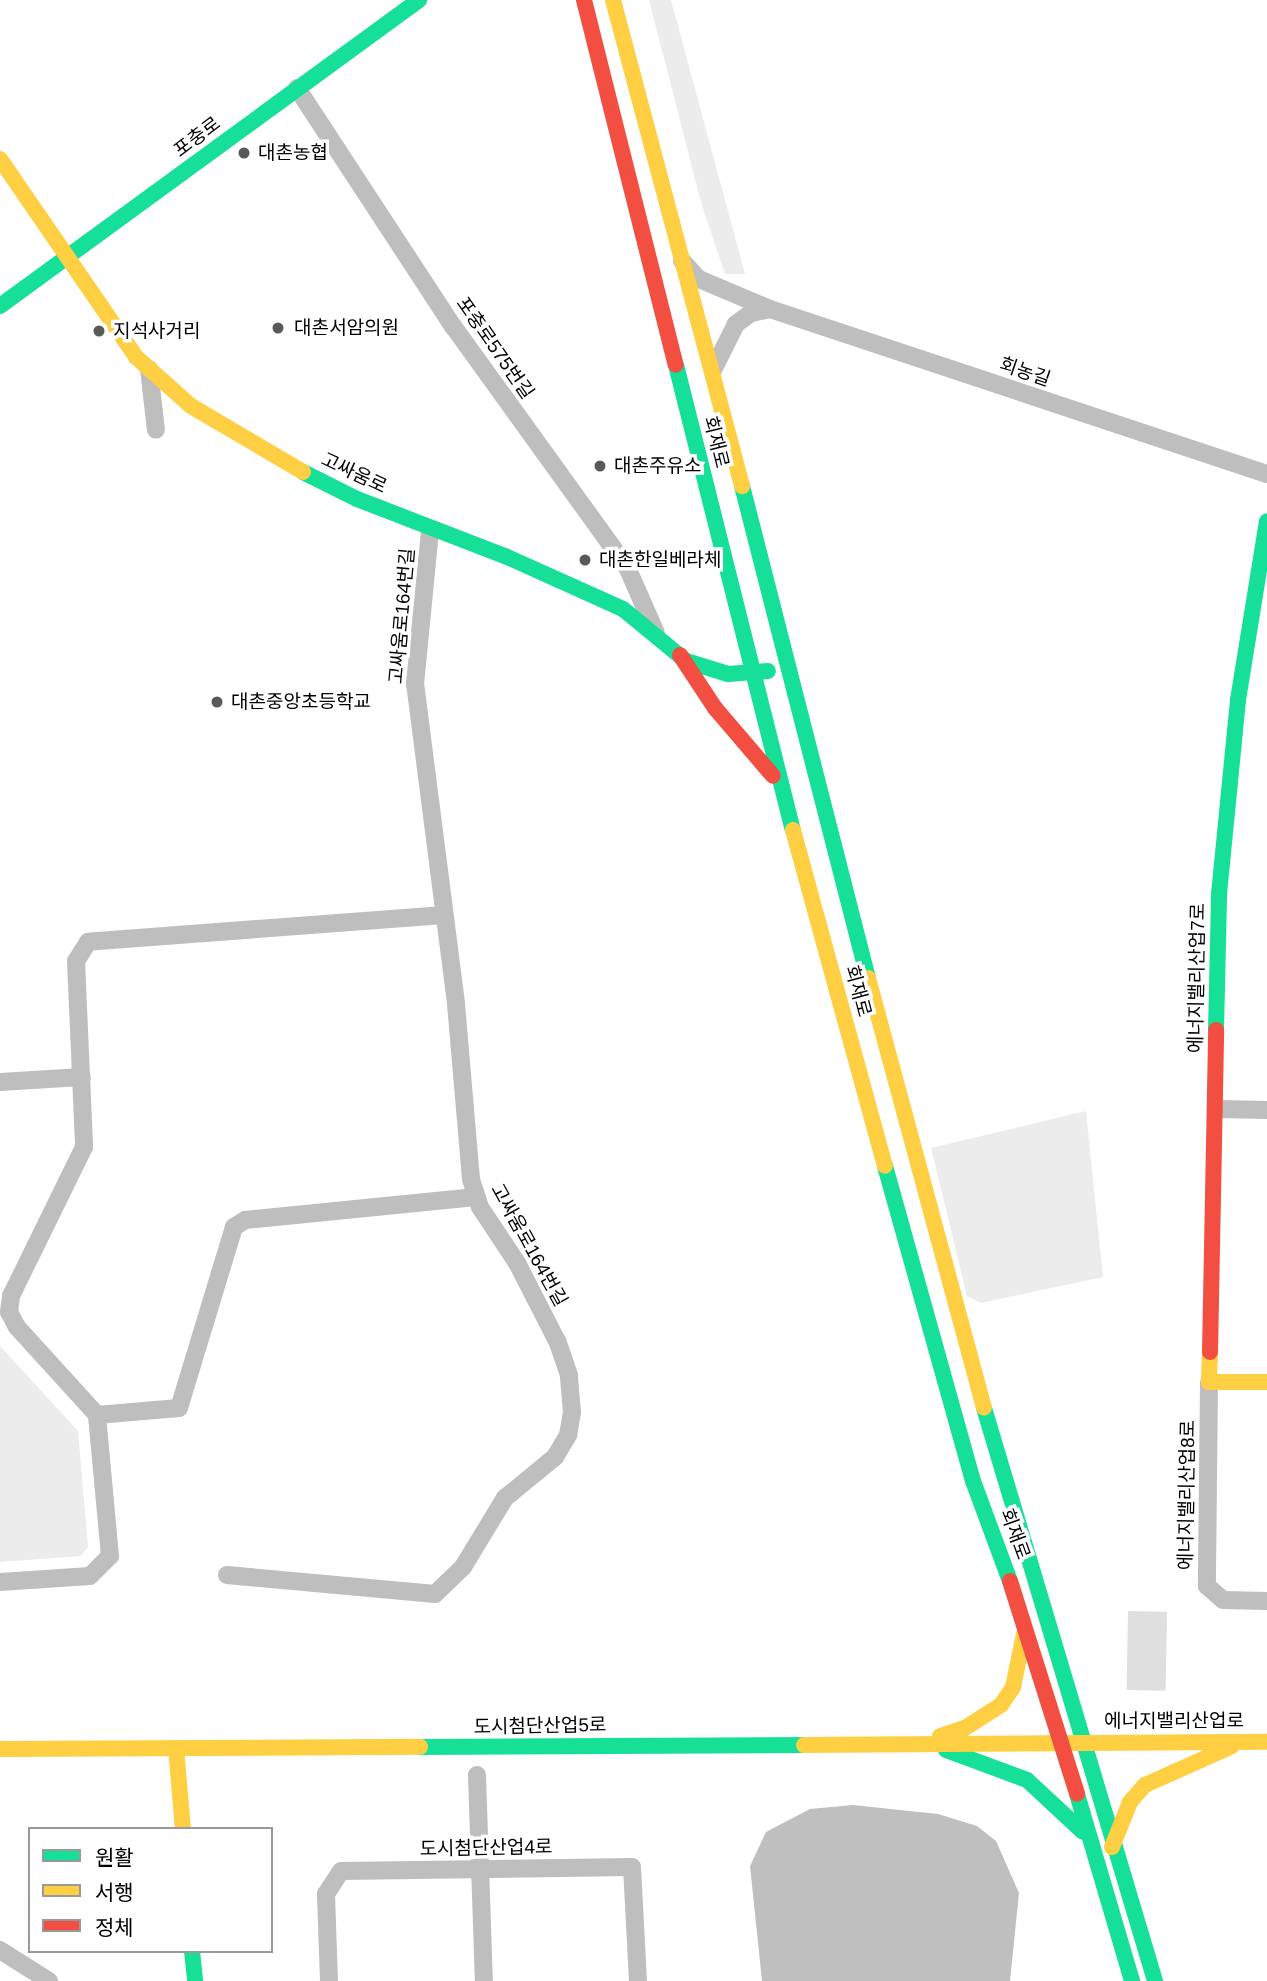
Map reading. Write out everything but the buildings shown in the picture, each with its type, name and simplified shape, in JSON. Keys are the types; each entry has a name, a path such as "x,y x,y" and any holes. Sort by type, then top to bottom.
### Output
{"main road":[{"name":"포충로","path":"0,306 70,259 419,0"},
{"name":"회재로","path":"584,0 781,786 973,1481 1026,1623 1086,1836 1132,1981"},
{"name":"회재로","path":"613,0 678,253 713,370 998,1461 1049,1617 1081,1742 1155,1981"},
{"name":"고싸움로","path":"0,159 149,369 191,406 243,439 356,499 573,584 623,609 656,633 679,655 729,674 789,668"},
{"name":"에너지밸리산업7로","path":"1209,1382 1219,894 1237,700 1267,521"},
{"path":"679,655 715,708 781,786"},
{"path":"1209,1382 1267,1382"},
{"path":"918,1743 965,1728 1001,1706 1013,1687 1026,1623"},
{"name":"에너지밸리산업로","path":"1081,1742 1267,1742"},
{"name":"도시첨단산업5로","path":"0,1749 1081,1742"},
{"path":"1112,1847 1130,1802 1145,1785 1242,1742"},
{"path":"918,1743 1027,1780 1086,1836"},
{"path":"176,1748 183,1827"},
{"path":"192,1953 195,1981"}],"street":[{"name":"포충로575번길","path":"297,88 453,326 627,568 656,633"},
{"name":"회농길","path":"678,253 699,279 770,309 1267,474"},
{"path":"713,370 736,324 751,313 770,309"},
{"path":"149,369 156,430"},
{"name":"고싸움로164번길","path":"227,1575 435,1594 463,1567 505,1498 555,1457 568,1435 572,1412 569,1375 542,1310 476,1197 415,684 430,530"},
{"path":"0,1582 90,1576 110,1556 97,1415 17,1327 9,1311 10,1296 84,1147 76,961 88,942 444,915"},
{"path":"0,1082 82,1077"},
{"path":"1216,1109 1267,1111"},
{"path":"97,1415 179,1408 234,1227 245,1220 476,1197"},
{"name":"에너지밸리산업8로","path":"1209,1382 1207,1586 1223,1600 1267,1601"},
{"path":"477,1775 484,1981"},
{"name":"도시첨단산업4로","path":"328,1981 326,1894 341,1871 632,1867 638,1981"},
{"path":"0,1950 49,1981"}],"shaded area":[{"path":"649,0 671,0 745,274 725,274 702,206"},
{"path":"1086,1111 1103,1277 981,1303 967,1296 931,1148"},
{"path":"0,1346 78,1431 88,1547 81,1556 0,1562"},
{"path":"853,1805 938,1814 977,1826 996,1841 1019,1893 1010,1981 762,1981 750,1866 766,1832 810,1809"}],"traffic: fast":[{"path":"0,306 419,0"},
{"path":"676,365 793,830"},
{"path":"303,472 357,499 505,556 623,609 686,661 728,674 768,671"},
{"path":"742,486 868,978"},
{"path":"1216,1030 1219,894 1238,700 1267,521"},
{"path":"885,1166 973,1481 1010,1581"},
{"path":"984,1408 1155,1981"},
{"path":"420,1747 804,1745"},
{"path":"946,1750 1027,1780 1083,1832"},
{"path":"1077,1794 1132,1981"},
{"path":"192,1953 195,1981"}],"traffic: slow":[{"path":"613,0 742,486"},
{"path":"0,159 136,357 191,406 303,472"},
{"path":"793,830 885,1166"},
{"path":"868,978 984,1408"},
{"path":"1210,1352 1209,1382 1267,1382"},
{"path":"940,1736 965,1728 1001,1705 1013,1687 1024,1634"},
{"path":"804,1745 1267,1742"},
{"path":"1112,1847 1130,1802 1145,1785 1232,1746"},
{"path":"0,1749 420,1747"},
{"path":"176,1748 183,1827"}],"traffic: jam":[{"path":"584,0 676,365"},
{"path":"680,655 715,708 773,776"},
{"path":"1210,1352 1216,1030"},
{"path":"1010,1581 1077,1794"}],"place":[{"name":"대촌농협","path":"244,153"},
{"name":"대촌서암의원","path":"278,328"},
{"name":"지석사거리","path":"99,331"},
{"name":"대촌주유소","path":"600,466"},
{"name":"대촌한일베라체","path":"585,560"},
{"name":"대촌중앙초등학교","path":"217,702"}]}
